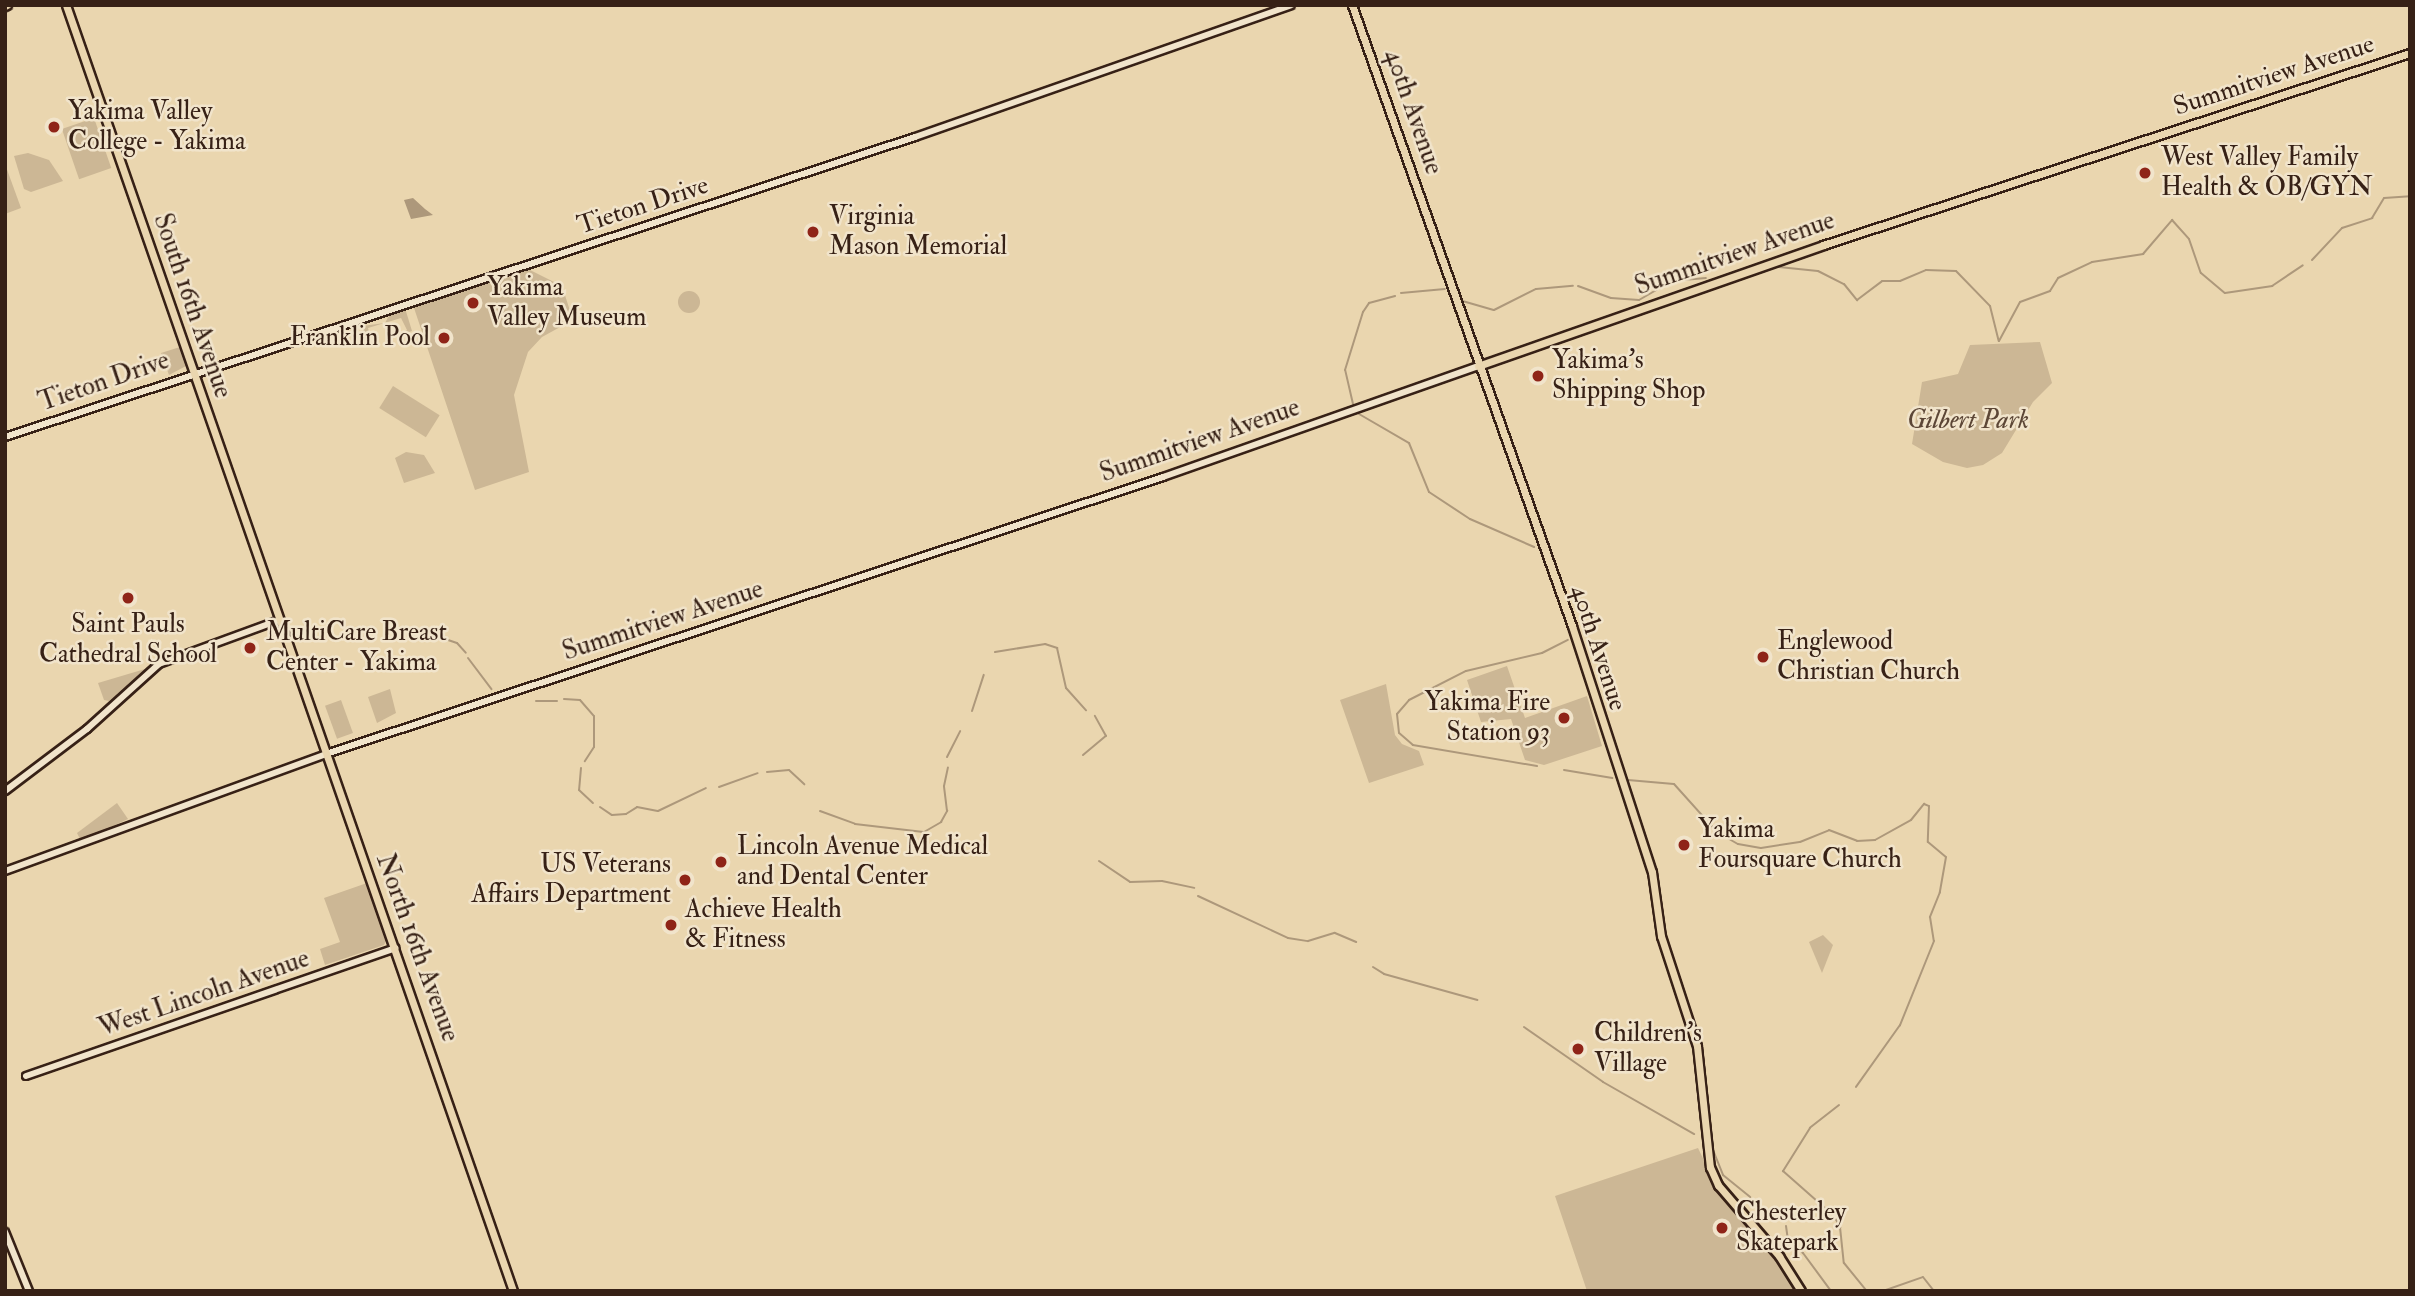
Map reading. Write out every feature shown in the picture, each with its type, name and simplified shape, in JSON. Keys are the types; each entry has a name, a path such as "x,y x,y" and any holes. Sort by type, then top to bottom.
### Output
{"main road":[{"name":"South 16th Avenue","path":"66,5 279,620"},
{"name":"Tieton Drive","path":"5,437 192,372 924,134 1291,5"},
{"name":"40th Avenue","path":"1352,5 1572,626 1652,872 1661,936 1697,1045 1710,1167 1718,1185 1780,1256 1801,1291"},
{"name":"Summitview Avenue","path":"5,871 326,754 1163,477 1835,241 2410,53"},
{"name":"North 16th Avenue","path":"279,620 513,1291"},
{"path":"5,791 87,729 159,664 279,620"},
{"name":"West Lincoln Avenue","path":"26,1076 395,947"},
{"path":"5,1232 29,1291"}],"green space":[{"path":"94,118 111,168 79,179 62,129"},
{"path":"28,153 49,160 63,181 31,192 24,189 14,156"},
{"path":"5,164 21,208 5,214"},
{"path":"526,268 562,286 573,320 542,337 528,352 514,395 529,472 475,490 413,305"},
{"path":"685,291 693,291 700,298 700,306 693,313 685,313 678,306 678,298"},
{"path":"405,308 412,331 392,338 407,330 401,318 385,323 391,312"},
{"path":"384,323 368,328 372,343 367,343 362,326"},
{"name":"Gilbert Park","path":"2040,342 2052,383 2033,402 2002,453 1983,465 1967,468 1943,462 1912,444 1922,382 1958,374 1970,345"},
{"path":"180,347 186,366 169,375 161,353"},
{"path":"393,386 440,415 426,437 379,408"},
{"path":"406,452 424,455 435,473 404,483 395,458"},
{"path":"1507,666 1525,718 1587,696 1602,746 1544,765 1525,760 1511,719 1481,722 1467,680"},
{"path":"145,669 109,701 104,700 98,683"},
{"path":"1386,684 1395,735 1402,744 1419,751 1424,765 1369,783 1340,700"},
{"path":"390,689 396,713 377,723 368,697"},
{"path":"341,700 353,733 337,739 325,706"},
{"path":"117,803 128,819 81,841 77,833"},
{"path":"367,883 387,939 384,945 325,965 320,949 340,942 324,898"},
{"path":"1823,935 1833,945 1822,973 1809,942"},
{"path":"1698,1148 1722,1198 1775,1256 1796,1291 1587,1291 1555,1196"}],"shaded area":[{"path":"413,198 433,215 411,219 404,200"}],"waterway":[{"path":"2312,260 2342,228 2372,218 2384,198 2410,196"},
{"path":"1779,267 1818,271 1844,284 1857,300 1882,281 1900,281 1926,270 1956,271 1990,306 1999,341 2020,302 2050,291 2058,278 2092,262 2143,254 2172,220 2189,239 2201,273 2225,293 2272,286 2303,265"},
{"path":"1578,286 1611,298 1639,300 1672,281 1706,278"},
{"path":"1459,300 1494,310 1536,289 1573,286"},
{"path":"1401,293 1445,289"},
{"path":"1353,404 1345,370 1363,312 1369,303 1395,296"},
{"path":"1359,414 1409,443 1429,492 1470,519 1534,547"},
{"path":"419,630 457,643 466,653"},
{"path":"1537,766 1413,745 1399,733 1397,714 1409,700 1466,671 1542,653 1568,640"},
{"path":"995,652 1045,644 1057,648 1066,688 1086,710"},
{"path":"468,658 491,689"},
{"path":"972,711 984,675"},
{"path":"564,699 580,700 594,716 594,747 585,761"},
{"path":"536,701 557,701"},
{"path":"1083,755 1106,736 1095,716"},
{"path":"947,757 960,731"},
{"path":"820,811 855,824 924,832 941,822 947,811 944,786 948,767"},
{"path":"581,768 579,790 593,803"},
{"path":"767,772 789,770 804,784"},
{"path":"1564,770 1612,778"},
{"path":"719,787 758,773"},
{"path":"1628,780 1674,784 1717,832 1738,844 1761,848 1800,842 1829,830 1857,841 1875,840 1911,820 1924,804 1929,806 1928,842 1946,857 1940,892 1930,917 1934,941 1900,1025 1856,1087"},
{"path":"600,807 612,815 626,814 637,807 658,811 706,788"},
{"path":"1099,861 1130,882 1162,881 1194,888"},
{"path":"1198,896 1288,938 1308,941 1335,933 1356,942"},
{"path":"1373,967 1384,974 1477,1000"},
{"path":"1524,1027 1603,1082 1694,1134"},
{"path":"1839,1105 1810,1128 1783,1171 1834,1216 1840,1227 1844,1263 1867,1291"},
{"path":"1713,1150 1723,1175 1750,1197"},
{"path":"1786,1226 1788,1240 1803,1253 1831,1291"},
{"path":"1883,1291 1923,1277 1934,1291"}],"place":[{"name":"Yakima Valley College - Yakima","path":"54,127"},
{"name":"West Valley Family Health & OB/GYN","path":"2145,173"},
{"name":"Virginia Mason Memorial","path":"813,232"},
{"name":"Yakima Valley Museum","path":"473,303"},
{"name":"Franklin Pool","path":"444,338"},
{"name":"Yakima's Shipping Shop","path":"1538,376"},
{"name":"Saint Pauls Cathedral School","path":"128,598"},
{"name":"MultiCare Breast Center - Yakima","path":"250,648"},
{"name":"Englewood Christian Church","path":"1763,657"},
{"name":"Yakima Fire Station 93","path":"1564,718"},
{"name":"Yakima Foursquare Church","path":"1684,845"},
{"name":"Lincoln Avenue Medical and Dental Center","path":"721,862"},
{"name":"US Veterans Affairs Department","path":"685,880"},
{"name":"Achieve Health & Fitness","path":"671,925"},
{"name":"Children’s Village","path":"1578,1049"},
{"name":"Chesterley Skatepark","path":"1722,1228"}]}
